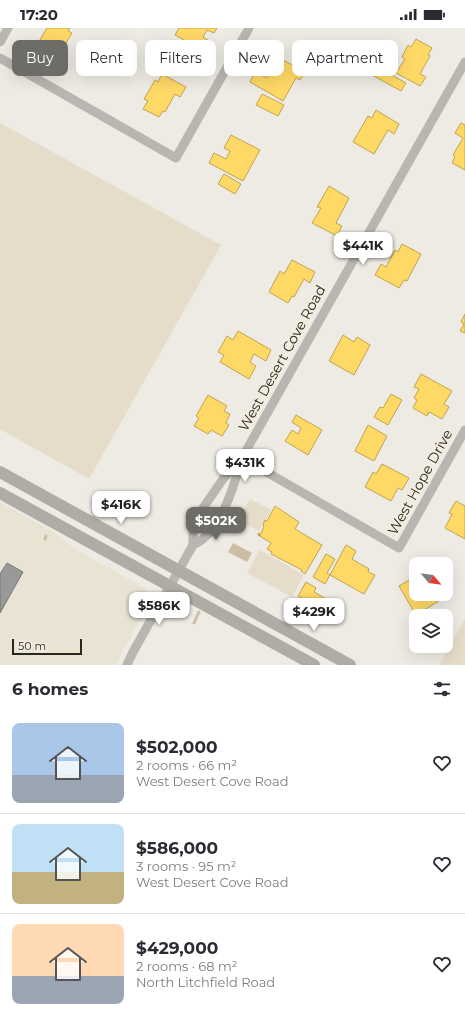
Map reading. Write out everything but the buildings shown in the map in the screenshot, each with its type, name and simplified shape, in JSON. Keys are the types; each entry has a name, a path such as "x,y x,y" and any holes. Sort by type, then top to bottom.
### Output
{"main road":[{"path":"0,472 350,665"},
{"path":"0,489 5,486 9,487 40,502 52,500"},
{"path":"0,493 314,665"}],"street":[{"path":"0,42 8,28"},
{"path":"0,58 176,158 250,28"},
{"name":"West Desert Cove Road","path":"127,665 193,545 204,538 214,527 232,491 242,458 465,62"},
{"name":"West Hope Drive","path":"242,458 399,548 465,430"},
{"name":"West Desert Cove Road","path":"193,545 193,529 203,508 223,479 242,458"}],"shaded area":[{"path":"0,123 221,245 89,479 0,429"},
{"path":"250,499 271,510 259,531 238,520"},
{"path":"0,502 55,533 75,549 146,590 149,598 149,604 120,656 117,665 0,665"},
{"path":"233,543 252,553 247,562 228,552"},
{"path":"260,550 304,575 292,597 247,573"},
{"path":"465,619 465,665 439,665 446,653 453,653 453,640"}],"waterway":[{"path":"194,623 199,612"}]}
